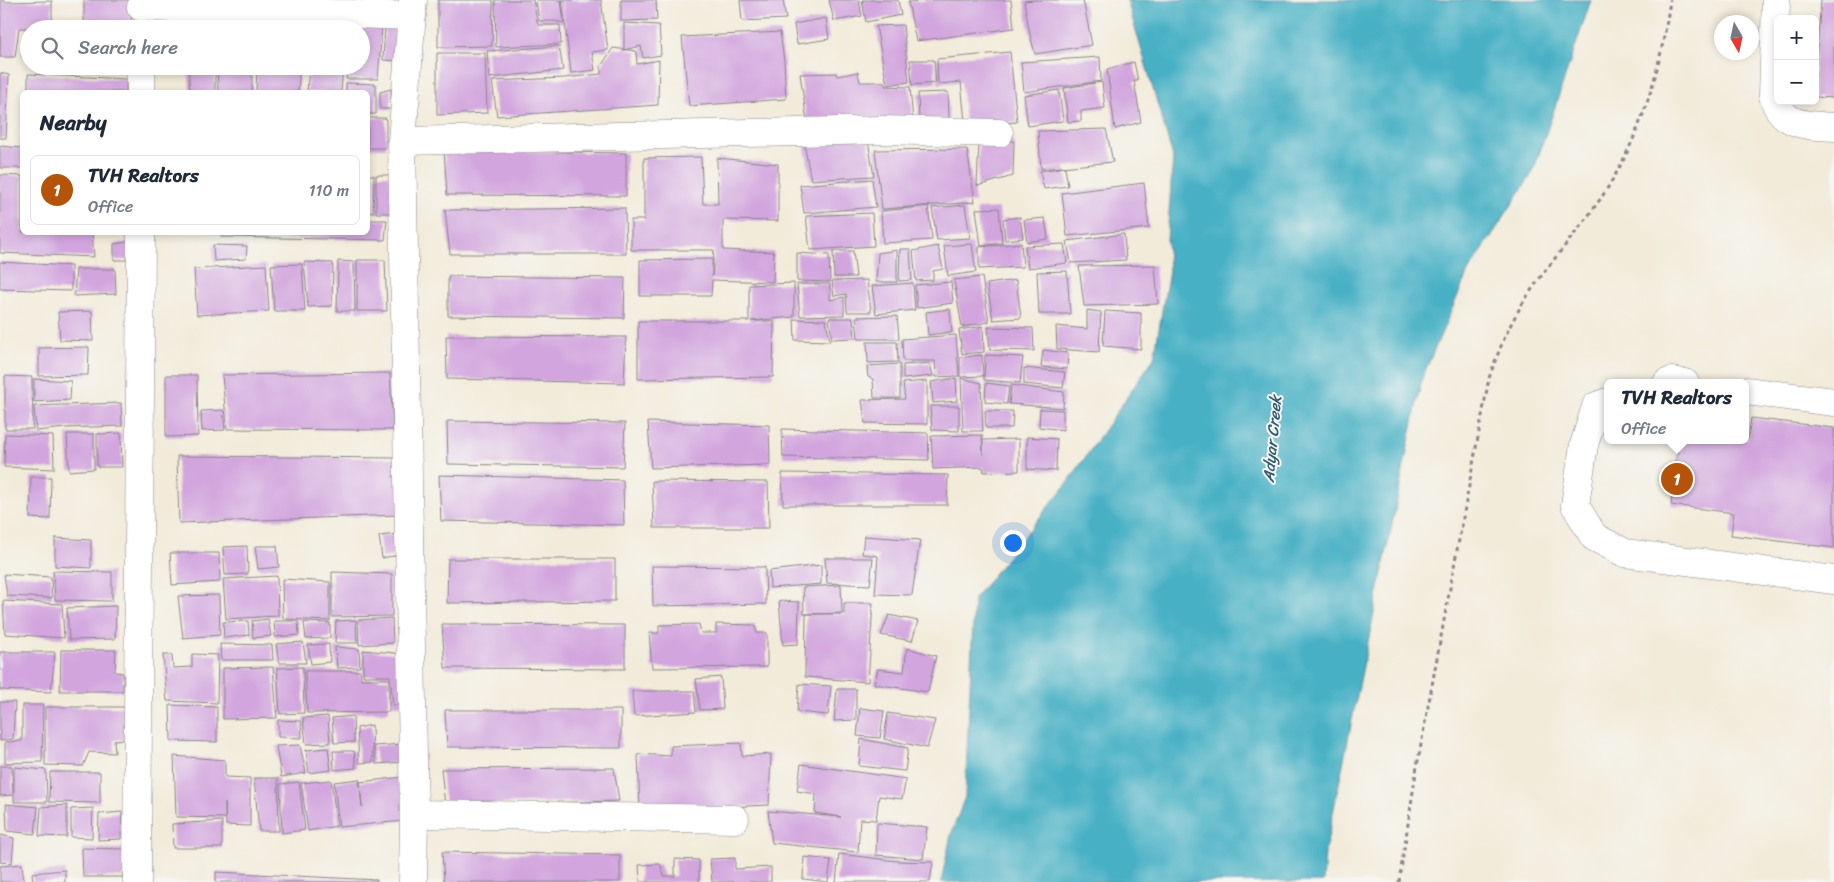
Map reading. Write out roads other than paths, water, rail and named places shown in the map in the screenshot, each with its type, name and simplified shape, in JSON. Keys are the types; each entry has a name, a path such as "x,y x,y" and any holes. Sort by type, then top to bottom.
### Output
{"street":[{"path":"1776,0 1773,96 1776,107 1782,116 1794,122 1804,125 1834,127"},
{"path":"141,12 412,8 402,141 414,814 413,882"},
{"path":"141,75 141,90"},
{"path":"402,141 882,130 999,133"},
{"path":"137,882 141,235"},
{"path":"1749,391 1834,402"},
{"path":"1604,403 1596,406 1584,445 1575,505 1594,537 1625,553 1834,580"},
{"path":"414,814 735,819"}],"water":[{"name":"Adyar Creek","path":"1127,0 1591,0 1533,172 1468,272 1422,378 1325,852 1323,882 941,882 951,835 965,797 974,599 1069,481 1154,358 1169,271 1167,240 1173,157"}],"place":[{"name":"TVH Realtors","path":"1677,479"}]}
